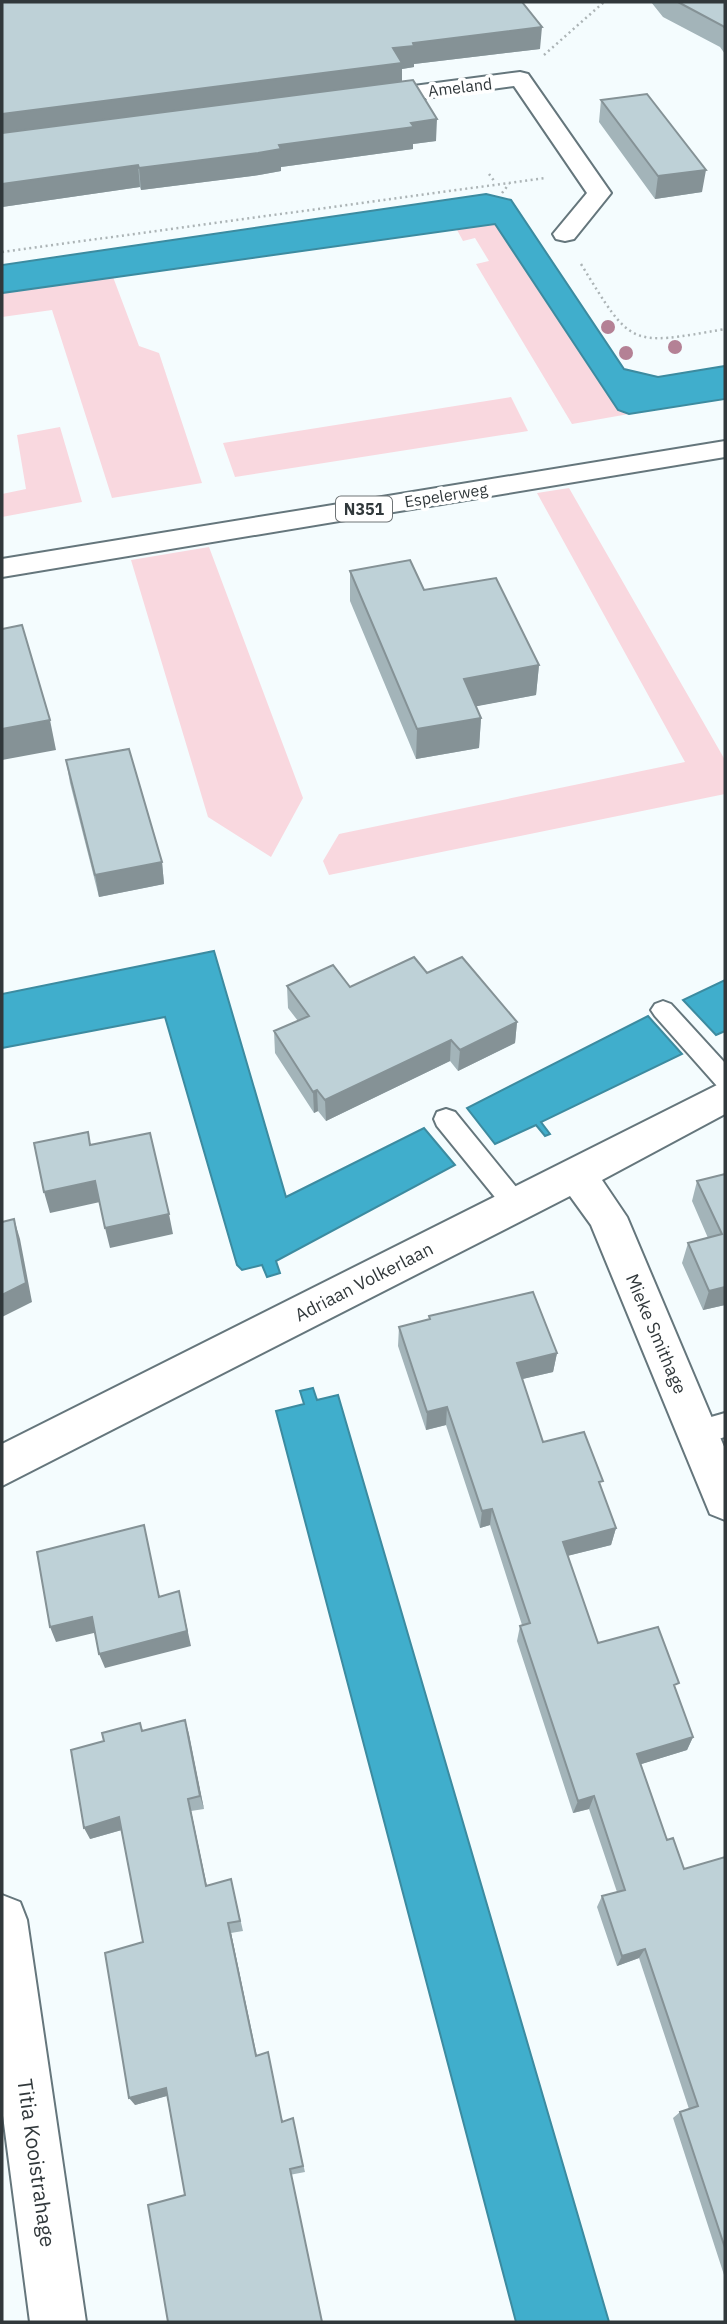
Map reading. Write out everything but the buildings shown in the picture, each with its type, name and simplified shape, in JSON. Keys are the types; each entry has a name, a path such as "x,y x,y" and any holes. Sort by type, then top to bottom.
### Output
{"street":[{"name":"Ameland","path":"340,102 433,84 520,79 599,193 565,234"},
{"name":"Espelerweg","path":"2,555 725,437"},
{"name":"Espelerweg","path":"2,568 725,449"},
{"name":"Adriaan Volkerlaan","path":"2,1466 576,1175 725,1096"},
{"name":"Mieke Smithage","path":"576,1175 607,1217 711,1429 725,1500"},
{"name":"Titia Kooistrahage","path":"2,1920 58,2322"}],"lane":[{"path":"663,1010 725,1079"},
{"path":"446,1119 516,1205"}],"path":[{"path":"542,57 604,2"},
{"path":"489,174 495,182"},
{"path":"2,252 516,182"},
{"path":"502,193 510,186 509,183"},
{"path":"565,234 567,242 627,331 646,338 659,338 725,329"}],"shaded area":[{"path":"496,224 618,410 629,414 572,424 476,264 489,261 475,238 463,241 456,228"},
{"path":"113,277 139,346 159,353 202,483 112,498 52,310 2,317 2,293"},
{"path":"511,397 528,431 235,477 223,443"},
{"path":"60,427 82,502 2,517 2,494 26,489 17,435"},
{"path":"569,488 725,760 725,794 329,875 323,861 339,834 685,762 537,493"},
{"path":"209,547 303,798 271,857 208,817 131,560"}],"water":[{"path":"486,194 511,200 624,369 658,377 725,366 725,399 629,414 618,410 495,224 2,293 2,265"},
{"path":"214,951 286,1197 424,1128 455,1165 276,1261 280,1273 267,1277 262,1265 242,1270 237,1265 165,1017 2,1048 2,994"},
{"path":"725,980 725,1031 716,1035 683,1000"},
{"path":"648,1016 682,1054 541,1122 550,1134 545,1136 536,1125 495,1144 467,1108"},
{"path":"313,1388 317,1400 338,1395 609,2322 516,2322 276,1411 304,1404 300,1391"}]}
